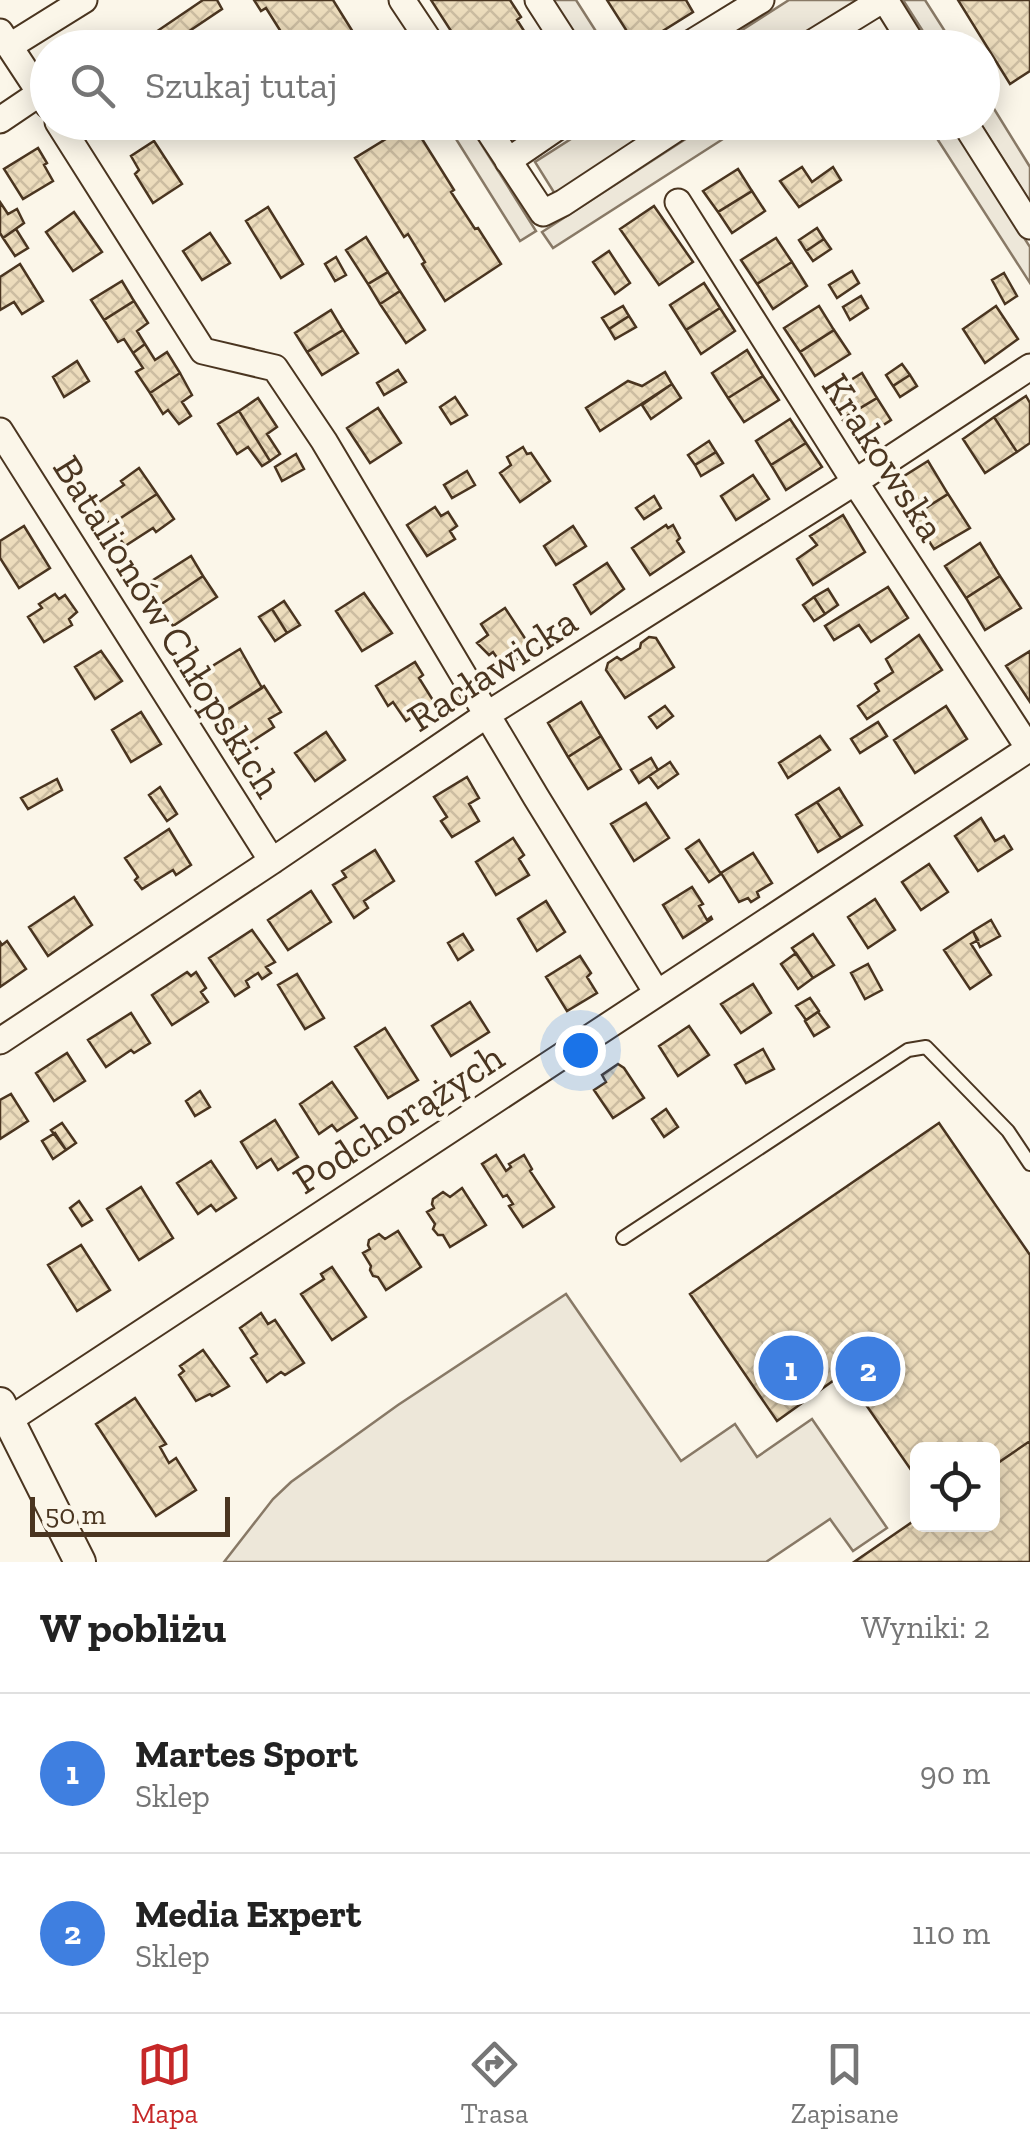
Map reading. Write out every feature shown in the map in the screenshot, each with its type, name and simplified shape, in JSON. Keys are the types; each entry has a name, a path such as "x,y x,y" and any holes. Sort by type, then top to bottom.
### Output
{"street":[{"path":"30,77 5,39 84,0"},
{"path":"402,0 422,30"},
{"path":"538,0 557,30"},
{"path":"701,30 718,11 761,0"},
{"path":"834,30 883,0 904,30"},
{"path":"0,120 30,106"},
{"path":"69,140 203,351 276,368 657,993"},
{"path":"495,140 543,213 659,140"},
{"path":"508,160 538,140"},
{"path":"975,140 1030,226"},
{"name":"Krakowska","path":"678,202 854,482 1030,749"},
{"name":"Racławicka","path":"0,1040 488,714 1030,367"},
{"name":"Batalionów Chłopskich","path":"0,431 272,861"},
{"name":"Podchorążych","path":"4,1412 1030,749"},
{"path":"4,1412 80,1562"}],"lane":[{"path":"623,1238 908,1050 926,1047 1008,1131 1030,1164"}],"shaded area":[{"path":"552,0 576,0 595,30 571,30"},
{"path":"789,0 861,0 813,30 742,30"},
{"path":"903,0 925,0 944,30 922,30"},
{"path":"1000,118 1030,167 1030,202 991,140 1000,140"},
{"path":"457,140 479,140 536,231 520,241"},
{"path":"569,140 641,140 555,194 535,162"},
{"path":"684,140 721,140 553,248 542,232"},
{"path":"938,140 961,140 1030,247 1030,283"},
{"path":"566,1294 681,1461 735,1424 757,1457 812,1419 887,1528 853,1551 830,1519 766,1562 224,1562 291,1482 398,1405"}],"building":[{"path":"203,0 217,0 222,9 191,30 159,30"},
{"path":"254,0 333,0 352,30 280,30 266,8 261,11"},
{"path":"431,0 510,0 521,17 517,20 523,30 450,30"},
{"path":"607,0 686,0 693,12 664,30 626,30"},
{"path":"958,0 1030,0 1030,71 1010,84 1000,68 1000,30 977,30"},
{"path":"384,140 423,140 454,190 451,192 501,264 445,301 408,234 404,237 355,158"},
{"path":"154,141 182,184 153,203 135,174 139,170 131,156"},
{"path":"38,148 53,181 23,199 4,169"},
{"path":"802,167 812,182 833,167 841,180 799,207 780,181"},
{"path":"738,169 752,191 718,212 703,191"},
{"path":"752,191 765,211 732,233 718,212"},
{"path":"0,202 8,214 17,209 24,223 3,238 0,233"},
{"path":"654,206 693,262 659,285 620,229"},
{"path":"268,207 303,264 281,278 246,221"},
{"path":"74,212 102,252 73,271 46,232"},
{"path":"817,228 824,239 806,251 799,240"},
{"path":"16,229 28,248 15,256 3,238"},
{"path":"210,233 230,263 202,280 183,251"},
{"path":"366,237 388,272 368,284 346,250"},
{"path":"776,238 792,262 757,284 741,260"},
{"path":"824,239 831,249 813,261 806,251"},
{"path":"609,251 630,283 615,294 593,262"},
{"path":"336,257 346,275 335,281 325,264"},
{"path":"792,262 807,286 773,309 757,284"},
{"path":"20,264 43,301 22,314 14,302 0,310 0,277"},
{"path":"852,271 859,283 837,298 829,285"},
{"path":"388,272 400,291 380,304 368,284"},
{"path":"1004,273 1017,296 1005,304 992,280"},
{"path":"122,281 134,301 104,320 91,300"},
{"path":"704,283 720,308 686,330 670,305"},
{"path":"400,291 425,330 406,343 380,304"},
{"path":"861,296 868,308 850,320 843,307"},
{"path":"134,301 148,323 137,331 145,344 133,353 124,339 118,342 104,320"},
{"path":"623,306 629,316 609,329 602,318"},
{"path":"819,306 834,330 800,352 784,328"},
{"path":"996,306 1018,339 985,363 963,329"},
{"path":"720,308 735,331 701,354 686,330"},
{"path":"331,310 343,330 307,352 295,333"},
{"path":"629,316 636,327 615,339 609,329"},
{"path":"343,330 358,353 322,375 307,352"},
{"path":"834,330 850,354 815,376 800,352"},
{"path":"145,344 155,360 167,352 180,373 150,393 136,372 143,368 133,353"},
{"path":"747,350 763,376 728,398 712,373"},
{"path":"77,361 89,381 64,397 53,377"},
{"path":"902,364 910,375 893,386 886,375"},
{"path":"398,370 406,382 384,395 377,383"},
{"path":"665,372 672,384 600,431 586,408 628,381 642,386"},
{"path":"180,373 192,395 182,402 191,416 179,424 168,410 163,414 150,393"},
{"path":"862,373 877,398 842,419 827,395"},
{"path":"910,375 917,386 900,397 893,386"},
{"path":"763,376 779,400 744,422 728,398"},
{"path":"672,384 681,398 651,419 642,405"},
{"path":"1026,396 1030,403 1030,443 1017,452 994,417"},
{"path":"455,397 467,415 451,424 440,407"},
{"path":"258,398 277,427 267,434 280,454 270,461 239,411"},
{"path":"877,398 891,420 857,442 842,419"},
{"path":"378,408 401,443 370,463 347,428"},
{"path":"239,411 270,461 262,466 248,447 237,454 218,424"},
{"path":"994,417 1017,452 985,473 963,439"},
{"path":"790,419 806,443 771,465 756,441"},
{"path":"709,441 716,452 695,465 688,455"},
{"path":"806,443 822,467 786,490 771,465"},
{"path":"523,447 550,481 520,502 500,473 511,465 507,457"},
{"path":"716,452 723,463 701,476 695,465"},
{"path":"296,454 304,469 282,481 275,467"},
{"path":"928,461 948,494 913,516 893,483"},
{"path":"139,468 157,494 110,525 96,504 124,485 121,481"},
{"path":"467,471 475,485 452,498 444,485"},
{"path":"753,475 769,499 736,520 721,496"},
{"path":"157,494 174,519 125,546 110,525"},
{"path":"948,494 970,528 934,549 913,516"},
{"path":"654,496 661,508 644,519 636,508"},
{"path":"435,507 441,516 448,512 457,526 450,531 455,539 427,556 407,525"},
{"path":"843,515 865,552 813,585 797,559 817,545 810,536"},
{"path":"666,525 673,525 684,552 650,575 632,548"},
{"path":"24,526 50,568 19,588 0,558 0,541"},
{"path":"573,526 586,546 556,565 544,546"},
{"path":"980,543 1000,576 966,598 945,566"},
{"path":"191,556 203,576 160,605 147,584"},
{"path":"607,563 624,589 591,614 574,585"},
{"path":"203,576 217,597 173,626 160,605"},
{"path":"1000,576 1021,608 985,630 966,598"},
{"path":"888,587 908,618 871,642 859,625 834,640 825,626"},
{"path":"828,589 838,605 825,614 814,597"},
{"path":"364,593 392,633 362,651 336,611"},
{"path":"55,594 59,599 65,595 77,612 69,619 72,625 44,642 28,617"},
{"path":"814,597 825,614 814,621 803,605"},
{"path":"284,601 300,625 287,633 272,609"},
{"path":"505,608 532,649 504,668 493,652 489,655 477,643 488,635 481,624"},
{"path":"272,609 287,633 275,641 259,617"},
{"path":"919,635 942,670 867,719 858,706 879,691 875,684 893,672 886,659"},
{"path":"649,637 656,638 674,667 625,698 606,670 608,663 640,648"},
{"path":"240,649 262,688 225,711 201,673"},
{"path":"101,651 122,681 95,699 75,667"},
{"path":"1030,651 1030,702 1006,666"},
{"path":"415,662 423,675 419,678 434,702 406,721 393,702 388,706 376,686"},
{"path":"264,686 281,712 269,719 274,727 248,744 225,711"},
{"path":"581,702 601,736 568,757 548,723"},
{"path":"665,706 673,716 657,728 649,717"},
{"path":"946,706 967,739 915,773 894,740"},
{"path":"141,712 161,744 131,762 112,730"},
{"path":"878,722 887,736 860,753 851,739"},
{"path":"326,732 345,760 315,781 295,753"},
{"path":"601,736 621,769 588,789 568,757"},
{"path":"820,736 830,750 788,778 779,763"},
{"path":"651,758 658,770 639,783 631,770"},
{"path":"670,762 678,774 658,788 649,776"},
{"path":"467,777 479,798 469,804 479,821 452,837 441,821 447,817 434,797"},
{"path":"57,779 62,790 28,809 21,798"},
{"path":"160,787 177,814 167,821 149,795"},
{"path":"839,788 862,825 841,838 817,802"},
{"path":"817,802 841,838 818,852 796,815"},
{"path":"646,803 669,838 634,861 611,824"},
{"path":"981,818 995,841 1004,836 1012,849 978,871 955,836"},
{"path":"169,829 191,865 176,875 173,870 142,889 125,858"},
{"path":"513,838 524,855 519,859 529,875 496,895 476,862"},
{"path":"699,840 721,874 709,882 686,849"},
{"path":"375,850 394,881 364,901 368,908 354,918 333,885 346,877 342,871"},
{"path":"753,853 772,883 757,892 759,897 751,902 748,898 739,902 721,873"},
{"path":"929,864 948,892 921,910 902,882"},
{"path":"692,887 707,920 712,919 683,938 663,905"},
{"path":"311,891 331,922 288,950 268,920"},
{"path":"74,897 92,925 48,956 29,927"},
{"path":"875,899 895,930 868,948 848,917"},
{"path":"546,901 565,932 537,951 518,919"},
{"path":"991,920 1000,936 980,947 973,931"},
{"path":"252,930 275,962 266,967 271,973 262,979 258,973 246,981 249,987 235,996 209,958"},
{"path":"973,931 978,940 971,944 991,975 970,989 944,950"},
{"path":"463,934 473,950 458,960 448,943"},
{"path":"813,934 834,965 813,978 792,948"},
{"path":"7,941 26,969 0,987 0,942 2,945"},
{"path":"796,953 813,978 798,989 781,964"},
{"path":"580,956 597,993 567,1011 546,977"},
{"path":"868,964 882,990 865,999 851,973"},
{"path":"187,972 191,976 196,972 206,988 201,992 208,1002 172,1025 152,995"},
{"path":"297,974 324,1018 305,1029 278,985"},
{"path":"753,984 771,1013 741,1033 721,1004"},
{"path":"810,998 819,1011 806,1020 796,1006"},
{"path":"470,1002 489,1032 451,1056 432,1026"},
{"path":"818,1012 829,1027 814,1036 805,1021"},
{"path":"131,1013 150,1043 106,1067 88,1040"},
{"path":"689,1026 709,1055 678,1076 659,1046"},
{"path":"385,1028 418,1080 388,1098 355,1047"},
{"path":"763,1049 774,1069 746,1083 735,1065"},
{"path":"67,1053 85,1081 54,1101 36,1073"},
{"path":"618,1064 644,1098 613,1118 594,1090 606,1082 602,1075"},
{"path":"332,1082 357,1118 337,1131 332,1125 319,1134 300,1104"},
{"path":"200,1091 210,1107 195,1116 186,1101"},
{"path":"11,1094 28,1121 0,1139 0,1100"},
{"path":"666,1109 678,1127 664,1137 652,1119"},
{"path":"275,1120 298,1157 278,1170 271,1159 257,1168 241,1142"},
{"path":"62,1123 76,1143 66,1150 51,1130"},
{"path":"939,1123 1030,1255 1030,1441 1000,1462 1000,1442 910,1442 910,1468 844,1373 777,1421 690,1294"},
{"path":"55,1133 66,1150 53,1159 42,1141"},
{"path":"496,1155 506,1171 511,1167 509,1164 524,1155 554,1207 523,1227 509,1206 513,1204 507,1195 503,1197 482,1164"},
{"path":"211,1161 236,1198 216,1211 211,1205 198,1214 177,1183"},
{"path":"141,1187 173,1238 139,1260 107,1209"},
{"path":"462,1188 486,1225 450,1247 443,1235 433,1229 435,1224 427,1212 434,1208 433,1199 443,1192 450,1197"},
{"path":"79,1201 92,1220 82,1226 70,1208"},
{"path":"398,1231 421,1267 386,1290 373,1276 363,1253 370,1249 369,1240 379,1234 385,1239"},
{"path":"81,1245 110,1290 77,1311 48,1265"},
{"path":"332,1267 366,1317 332,1340 301,1294 324,1279 321,1274"},
{"path":"261,1313 268,1324 275,1320 304,1363 267,1382 251,1358 257,1354 240,1328"},
{"path":"203,1350 229,1386 196,1401 179,1375 184,1371 180,1366"},
{"path":"135,1398 166,1444 160,1447 169,1463 176,1458 196,1490 156,1516 96,1424"},
{"path":"1030,1441 1030,1562 854,1562 910,1524 910,1532 1000,1532 1000,1462"}],"place":[{"name":"Martes Sport","path":"791,1368"},
{"name":"Media Expert","path":"868,1369"}]}
